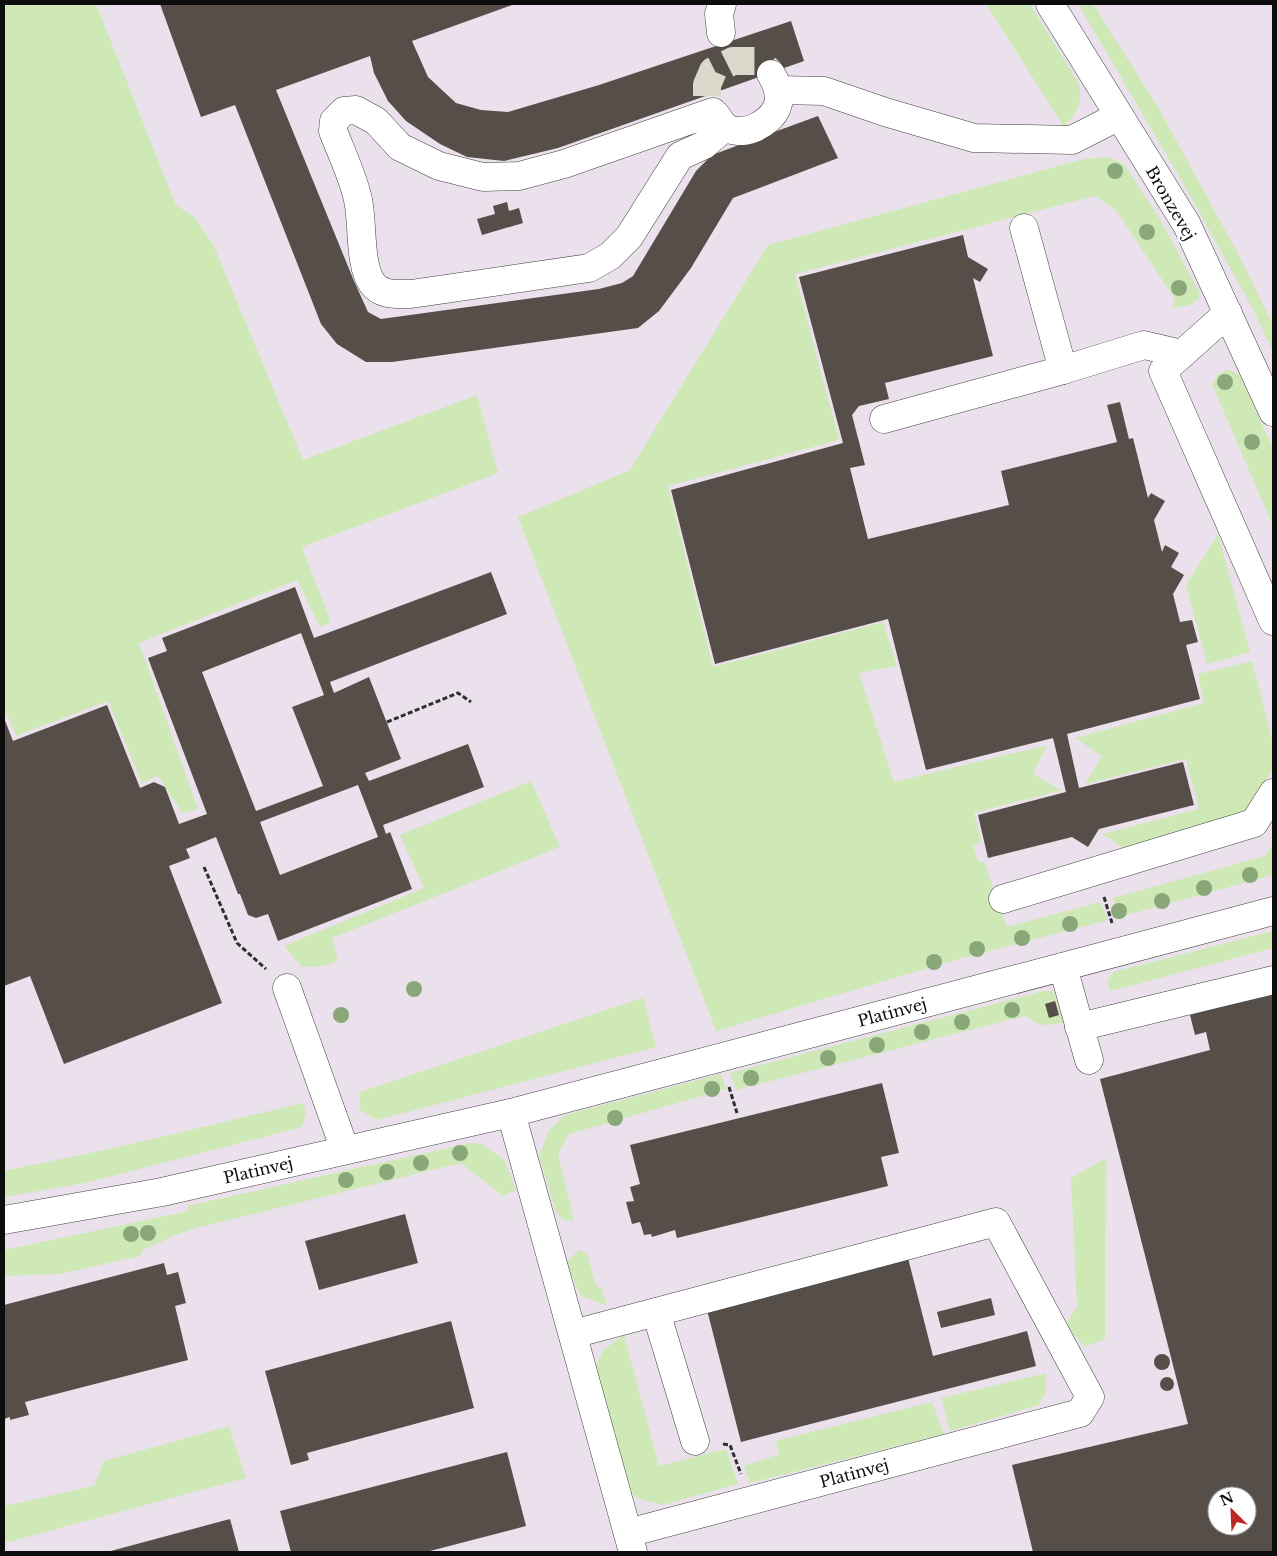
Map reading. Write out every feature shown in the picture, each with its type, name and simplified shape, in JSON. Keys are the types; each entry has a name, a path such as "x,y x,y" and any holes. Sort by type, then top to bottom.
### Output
{"street":[{"path":"722,4 719,14 722,33"},
{"name":"Bronzevej","path":"1050,4 1187,225 1273,412"},
{"path":"715,112 740,131 752,129 766,122 777,107 775,81 824,91 885,112 974,138 1072,140 1120,116"},
{"path":"356,110 376,120 400,147 439,166 483,177 519,176 564,164 715,112 704,145 680,156 629,236 610,256 589,268 411,294 385,294 372,283 366,267 360,235 358,200 333,131 334,120 344,111 356,110"},
{"path":"1024,228 1063,370"},
{"path":"1228,313 1163,371 1273,621"},
{"path":"884,419 1063,370 1144,345 1182,354"},
{"path":"1003,899 1254,823 1273,792"},
{"name":"Platinvej","path":"4,1220 162,1192 511,1113 1273,911"},
{"path":"1063,967 1089,1060"},
{"path":"1079,1027 1273,980"},
{"path":"287,988 345,1150"},
{"name":"Platinvej","path":"511,1113 630,1543 750,1501 1080,1412 1090,1397 996,1222 656,1312"},
{"path":"572,1334 656,1312 694,1441"}],"path":[{"path":"386,722 458,693 471,702"},
{"path":"204,867 237,943 287,988"},
{"path":"1097,870 1120,952"},
{"path":"694,1441 730,1444 750,1501"}],"shaded area":[{"path":"4,4 1273,4 1273,1552 4,1552"}],"green space":[{"path":"4,4 96,4 176,205 194,217 213,244 303,460 477,395 498,473 302,547 331,622 320,627 297,580 139,643 198,809 182,813 158,776 142,783 108,701 16,736 4,707"},
{"path":"986,4 1030,4 1079,84 1080,102 1073,117 1064,127"},
{"path":"1078,4 1093,4 1158,107 1242,261 1273,325 1273,352 1255,313 1183,183"},
{"path":"1108,157 1125,165 1161,221 1199,292 1199,299 1190,305 1172,309 1175,299 1116,210 1095,196 795,274 839,440 668,486 713,667 883,622 897,666 859,673 894,782 1047,745 1033,774 1061,790 974,813 981,842 973,846 978,861 984,862 1007,927 1100,902 1108,920 952,961 716,1031 518,517 628,471 631,468 768,245 1084,159"},
{"path":"1228,369 1240,375 1273,449 1273,526 1212,384 1218,374"},
{"path":"1218,534 1250,652 1207,664 1186,585"},
{"path":"1252,661 1273,743 1273,768 1247,811 1124,848 1102,834 1199,809 1186,759 1085,784 1102,756 1075,738 1204,703 1198,674"},
{"path":"531,781 560,847 332,938 338,961 324,966 302,967 284,946 424,888 400,835"},
{"path":"1273,844 1273,875 1119,917 1113,898 1265,856"},
{"path":"1273,931 1273,948 1111,991 1107,981 1113,972"},
{"path":"1044,991 1053,991 1064,1023 1041,1025 1025,1016 736,1090 730,1073"},
{"path":"643,998 656,1047 377,1120 360,1110 360,1092"},
{"path":"721,1074 726,1089 569,1134 558,1154 574,1221 563,1220 556,1212 539,1156 549,1130 565,1115"},
{"path":"303,1103 306,1113 302,1127 85,1183 4,1197 4,1171 123,1146"},
{"path":"470,1143 482,1144 504,1160 516,1190 503,1196 461,1163 196,1228 143,1250 140,1256 60,1274 4,1276 4,1250 189,1211 187,1206"},
{"path":"1106,1158 1105,1339 1085,1347 1065,1325 1077,1307 1071,1178"},
{"path":"579,1250 587,1253 596,1286 602,1289 606,1305 581,1296 566,1263"},
{"path":"624,1335 659,1466 726,1449 738,1484 662,1505 637,1498 625,1485 596,1366 603,1350"},
{"path":"1046,1373 1046,1392 1039,1405 950,1431 941,1398"},
{"path":"932,1402 944,1434 750,1483 744,1466 780,1454 775,1441"},
{"path":"229,1426 246,1478 4,1543 4,1506 94,1486 104,1461"}],"building":[{"path":"160,4 515,4 412,41 428,77 456,103 481,110 508,112 599,85 791,21 804,61 558,148 504,161 467,157 440,144 406,121 388,101 374,73 370,56 276,90 368,312 381,319 599,289 622,283 633,276 696,171 712,155 818,116 838,158 733,198 691,268 659,311 638,328 392,362 366,362 337,344 321,324 235,105 201,117"},
{"path":"507,202 509,211 519,208 523,223 482,235 477,219 495,214 493,206"},
{"path":"963,235 968,257 988,269 980,282 973,278 993,356 885,383 889,399 859,406 852,415 865,465 850,468 868,539 1009,505 1001,471 1117,442 1107,405 1120,402 1129,439 1133,438 1148,498 1151,493 1165,501 1154,520 1162,552 1165,545 1179,553 1171,567 1184,575 1173,594 1180,622 1192,620 1198,642 1186,645 1200,699 1067,734 1079,788 1183,762 1194,805 1099,829 1088,847 1072,837 988,858 978,815 1066,792 1053,738 926,770 888,619 715,664 671,490 843,443 799,277"},
{"path":"491,572 507,614 330,682 334,693 369,677 401,759 365,773 369,781 468,744 484,787 383,825 386,834 390,832 412,889 278,941 268,914 256,918 248,915 216,837 186,849 190,858 169,866 222,1003 64,1064 30,976 4,986 4,718 13,741 107,705 140,788 154,782 165,787 179,824 207,814 148,658 167,651 162,638 295,587 314,638","holes":["301,633 324,695 292,707 323,786 256,811 202,672","358,785 378,837 280,875 260,822"]},
{"path":"1273,993 1273,1552 1033,1552 1012,1465 1188,1424 1100,1079 1210,1050 1206,1032 1195,1035 1190,1015"},
{"path":"1055,1001 1059,1015 1049,1018 1045,1004"},
{"path":"882,1083 899,1153 881,1157 888,1186 677,1238 675,1230 652,1237 651,1234 644,1235 640,1222 632,1224 626,1202 634,1201 630,1187 640,1184 630,1145"},
{"path":"405,1214 418,1263 319,1290 305,1241"},
{"path":"908,1258 933,1356 1027,1331 1036,1366 741,1442 707,1310"},
{"path":"164,1263 167,1275 178,1272 186,1303 175,1306 188,1360 25,1402 29,1415 10,1420 10,1417 4,1419 4,1305"},
{"path":"991,1298 995,1315 941,1328 937,1312"},
{"path":"451,1321 474,1408 307,1453 309,1460 291,1465 265,1371"},
{"path":"1162,1354 1168,1356 1170,1362 1168,1368 1162,1370 1156,1368 1154,1362 1156,1356"},
{"path":"1164,1377 1170,1377 1174,1384 1170,1391 1164,1391 1160,1387 1160,1381"},
{"path":"507,1452 526,1526 426,1552 291,1552 280,1511"},
{"path":"230,1519 239,1552 107,1552"}],"tunnel":[{"path":"707,96 707,85 713,71 733,61 758,61 771,73"}]}
